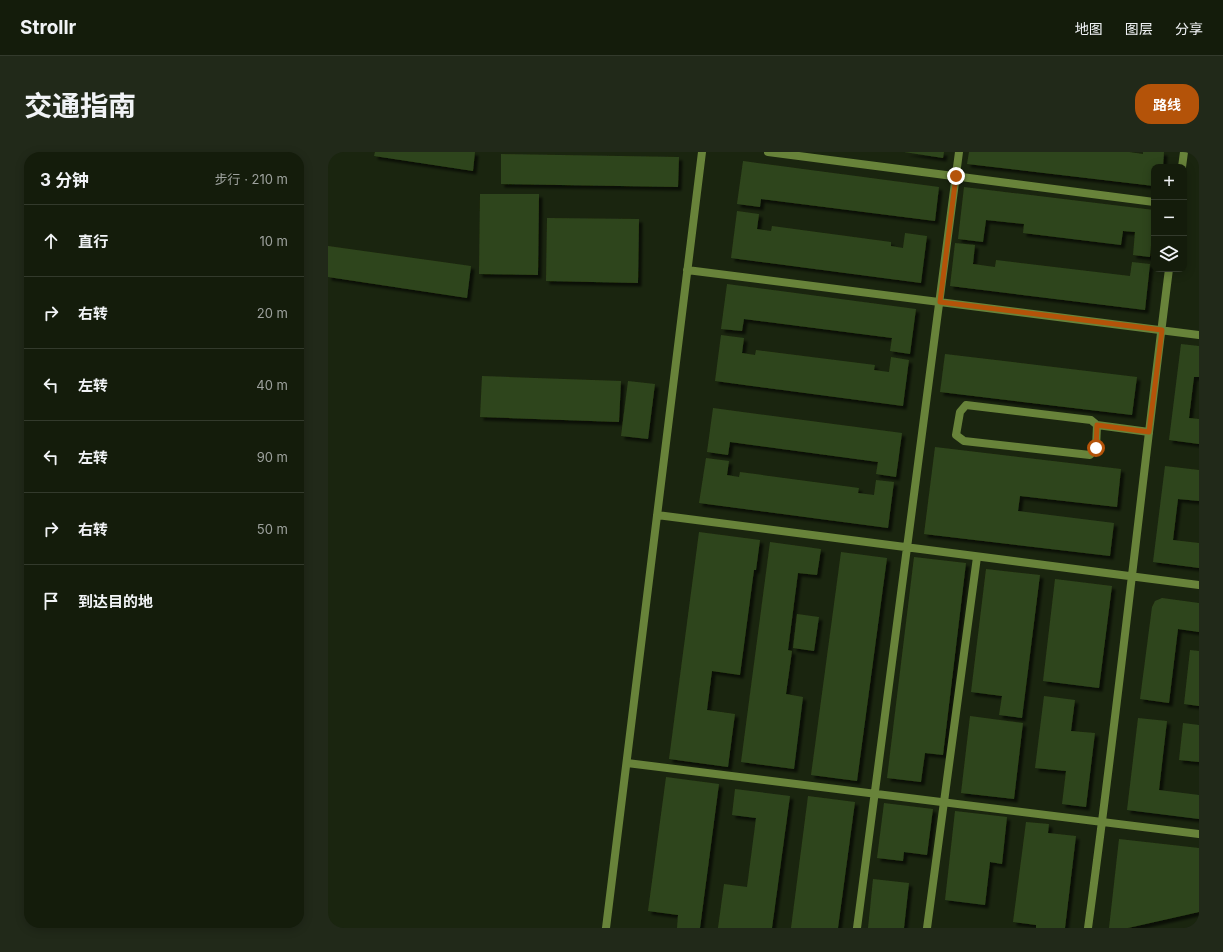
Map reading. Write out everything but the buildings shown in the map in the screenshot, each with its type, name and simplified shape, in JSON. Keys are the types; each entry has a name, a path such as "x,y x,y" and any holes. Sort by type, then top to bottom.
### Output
{"street":[{"path":"606,928 702,152"},
{"path":"768,152 1151,202"},
{"path":"857,928 959,152"},
{"path":"1182,164 1184,152"},
{"path":"687,270 1199,335"},
{"path":"1088,928 1169,272"},
{"path":"1097,425 1096,448 1090,455 964,441 956,435 960,412 966,405 1091,420 1097,425 1149,432"},
{"path":"657,514 1199,585"},
{"path":"927,928 977,556"},
{"path":"627,763 1199,834"}],"route":[{"path":"956,176 940,302 1162,330 1149,432 1097,425 1096,448"}]}
